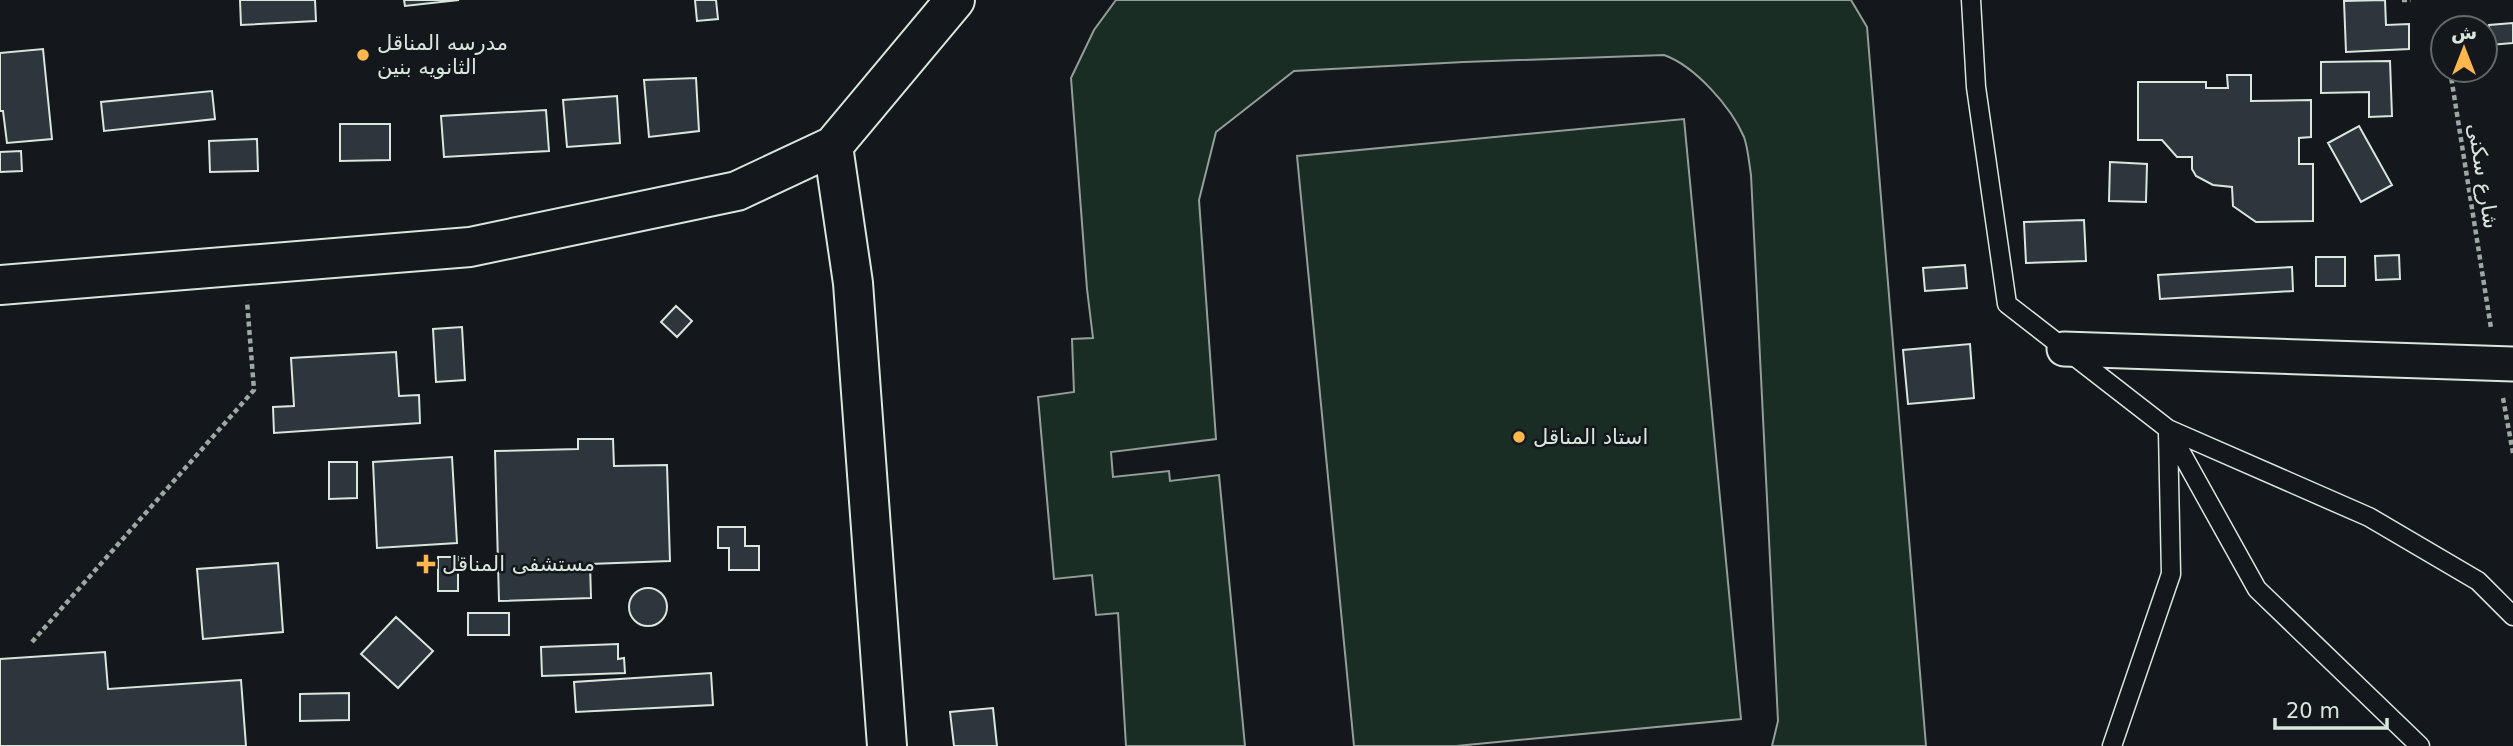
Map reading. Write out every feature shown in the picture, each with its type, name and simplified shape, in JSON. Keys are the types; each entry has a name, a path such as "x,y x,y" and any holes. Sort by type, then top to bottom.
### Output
{"main road":[{"path":"0,285 470,247 737,191 833,146 955,0"},
{"path":"833,146 853,283 887,746"}],"street":[{"path":"2064,349 2505,364"}],"lane":[{"path":"1971,0 1976,87 2007,304 2168,429 2369,517 2478,581 2513,615"},
{"path":"2112,746 2171,574 2168,429"},
{"path":"2168,429 2257,589 2420,746"}],"path":[{"path":"2402,0 2411,0"},
{"name":"شارع سكنى","path":"2453,84 2505,364 2513,453"},
{"path":"32,642 254,390 244,265"}],"green space":[{"path":"1116,0 1851,0 1867,27 1926,746 1772,746 1778,721 1751,175 1744,137 1730,113 1700,78 1676,60 1664,55 1294,71 1216,132 1199,200 1216,439 1111,452 1113,477 1169,471 1170,481 1219,475 1245,746 1126,746 1118,613 1096,615 1092,575 1054,579 1038,397 1074,392 1072,339 1093,338 1071,78 1094,30"},
{"name":"استاد المناقل","path":"1684,119 1741,719 1456,746 1354,746 1297,156"}],"building":[{"path":"240,0 315,0 316,21 241,25"},
{"path":"404,0 459,0 405,6"},
{"path":"695,0 716,0 718,19 697,21"},
{"path":"2385,0 2386,25 2409,24 2409,49 2346,52 2344,1"},
{"path":"2513,23 2513,43 2499,44 2499,24"},
{"path":"43,49 52,139 7,143 3,111 0,111 0,53"},
{"path":"2390,61 2392,116 2369,117 2369,92 2321,93 2321,62"},
{"path":"2227,75 2251,75 2251,101 2311,100 2311,137 2299,138 2299,164 2313,164 2313,221 2256,222 2233,206 2232,187 2213,185 2196,176 2192,169 2192,157 2177,157 2162,140 2138,140 2138,82 2206,82 2206,88 2228,88"},
{"path":"696,78 699,131 649,137 644,80"},
{"path":"212,91 215,119 104,131 101,102"},
{"path":"617,96 620,143 567,147 563,100"},
{"path":"546,110 549,151 444,157 441,116"},
{"path":"340,124 390,124 390,160 340,161"},
{"path":"2359,126 2392,185 2361,202 2328,143"},
{"path":"257,139 258,171 210,172 209,141"},
{"path":"21,151 22,171 0,172 0,152"},
{"path":"2110,162 2147,164 2146,202 2109,201"},
{"path":"2084,220 2086,261 2026,263 2024,222"},
{"path":"2399,255 2400,279 2376,280 2375,256"},
{"path":"2316,257 2345,257 2345,286 2316,286"},
{"path":"1965,265 1967,288 1925,291 1923,268"},
{"path":"2292,267 2293,291 2160,299 2158,275"},
{"path":"676,306 692,321 677,337 661,322"},
{"path":"462,327 465,380 436,382 433,329"},
{"path":"1970,344 1974,398 1908,404 1903,350"},
{"path":"396,352 399,396 419,395 420,423 274,433 273,407 294,406 291,358"},
{"path":"578,439 613,439 614,466 667,465 670,561 590,564 591,598 499,601 495,451 578,449"},
{"path":"452,457 457,543 377,548 373,462"},
{"path":"329,462 357,462 357,498 329,499"},
{"path":"718,527 745,527 745,546 759,546 759,570 729,570 729,548 718,548"},
{"path":"438,557 458,557 458,591 438,591"},
{"path":"278,563 283,632 203,639 197,569"},
{"path":"648,588 662,593 667,607 662,621 648,626 634,621 629,607 634,593"},
{"path":"468,613 509,613 509,635 468,635"},
{"path":"396,617 433,651 398,688 361,654"},
{"path":"618,644 618,659 624,658 625,673 542,676 541,647"},
{"path":"105,652 108,689 241,680 246,746 0,746 0,659"},
{"path":"711,673 713,705 576,712 574,682"},
{"path":"349,693 349,720 300,721 300,694"},
{"path":"993,708 997,746 954,746 950,712"}],"place":[{"name":"مدرسه المناقل الثانويه بنين","path":"363,55"},
{"name":"استاد المناقل","path":"1519,437"},
{"name":"مستشفى المناقل","path":"426,564"}]}
